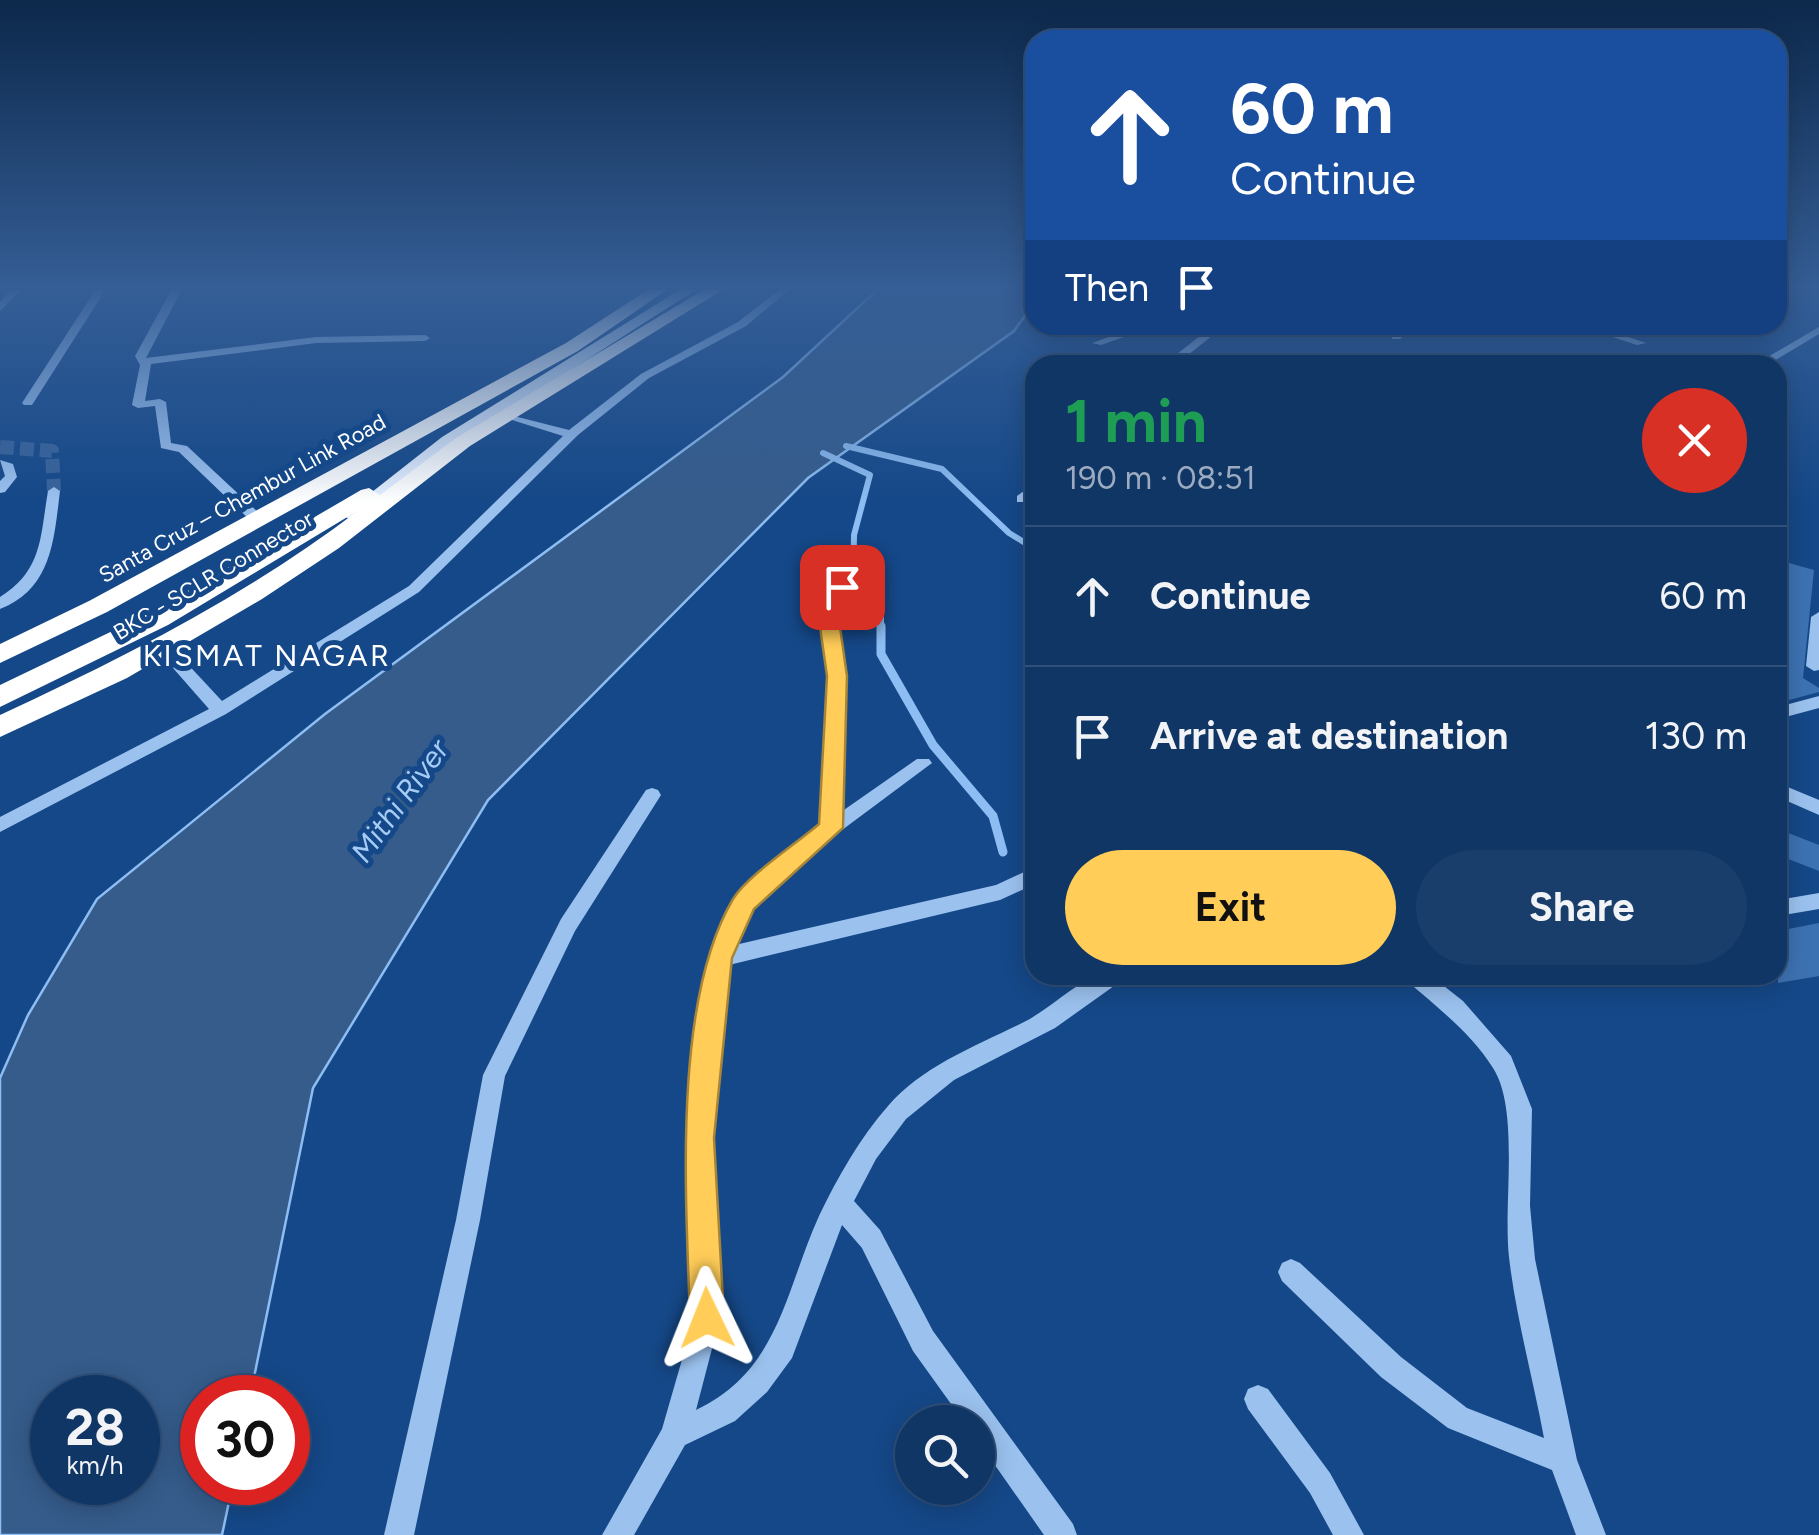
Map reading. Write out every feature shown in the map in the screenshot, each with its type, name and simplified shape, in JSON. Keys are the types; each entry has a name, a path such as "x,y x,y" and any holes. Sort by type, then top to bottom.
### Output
{"highway":[{"name":"Santa Cruz – Chembur Link Road","path":"0,654 278,525 422,430 547,361"},
{"path":"0,728 163,647 331,544 463,442 591,361"},
{"path":"0,674 137,607 278,525 463,442"},
{"path":"0,697 159,619 278,525"}],"main road":[{"name":"BKC - SCLR Connector","path":"0,718 110,666 244,590 321,540 448,441 582,361"}],"street":[{"path":"28,403 55,361"},
{"path":"143,361 138,405 160,402 166,445 183,449 278,525"},
{"path":"146,364 170,361"},
{"path":"0,826 220,710 414,589 571,435 645,376 674,361"},
{"path":"506,416 571,435"},
{"path":"0,464 8,467 11,478 0,489"},
{"path":"0,604 24,591 40,575 54,491"},
{"path":"1022,499 1025,496"},
{"path":"831,828 837,676 828,613 842,587"},
{"path":"1814,666 1819,617"},
{"path":"163,647 220,710"},
{"path":"1787,711 1819,702"},
{"path":"617,1535 674,1435 707,1318 699,1138 719,958 744,902 831,828 923,763"},
{"path":"1787,794 1819,808"},
{"path":"400,1535 494,1075 568,925 652,796"},
{"path":"719,958 1000,892 1025,880"},
{"path":"1787,906 1819,901"},
{"path":"674,1435 725,1411 757,1382 782,1348 840,1204 868,1151 898,1111 946,1073 1047,1021 1099,985"},
{"path":"1426,985 1454,1008 1503,1063 1520,1109 1518,1206 1522,1259 1563,1460 1592,1535"},
{"path":"840,1204 870,1239 924,1341 1062,1535"},
{"path":"1291,1272 1391,1367 1458,1418 1563,1460"},
{"path":"1258,1399 1320,1483 1350,1535"}],"water":[{"name":"Mithi River","path":"801,361 972,361 808,478 488,800 313,1088 254,1375 180,1375 180,1505 228,1505 222,1535 0,1535 0,1078 28,1015 97,899 325,714"}],"building":[{"path":"1787,562 1814,570 1803,678 1819,688 1819,692 1787,701"},
{"path":"1787,833 1819,845 1819,871 1787,859"},
{"path":"1819,923 1819,976 1787,981 1787,929"}],"waterway":[{"path":"846,446 942,469 1009,533 1025,543"},
{"path":"823,453 870,475 854,535 853,594 881,615 881,654 933,745 993,816 1003,852"}],"tunnel":[{"path":"0,447 52,451 54,491"}],"district":[{"name":"KISMAT NAGAR","path":"267,656"}],"route":[{"path":"707,1318 699,1138 719,958 744,902 831,828 837,676 828,613 842,587"}]}
